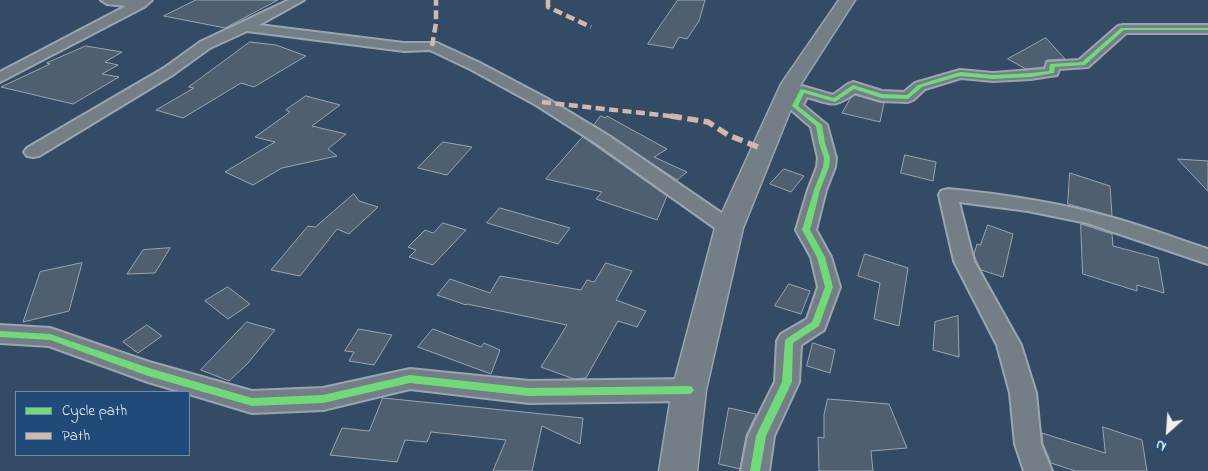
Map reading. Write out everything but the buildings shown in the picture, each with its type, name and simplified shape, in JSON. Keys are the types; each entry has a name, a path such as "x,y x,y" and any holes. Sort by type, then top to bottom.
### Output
{"main road":[{"path":"678,471 690,390 729,228 791,84 847,0"}],"street":[{"path":"107,0 143,2"},
{"path":"32,152 169,71 205,46 298,0"},
{"path":"0,78 143,2"},
{"path":"245,26 404,47 432,46 475,66 542,102 603,140 729,228"},
{"path":"755,471 761,436 787,382 789,341 816,324 829,287 821,257 806,230 816,190 826,167 827,158 819,125 795,106 802,90 835,100 853,88 881,96 908,97 920,86 960,74 993,78 1031,76 1052,72 1052,65 1083,64 1123,29 1208,29"},
{"path":"1038,471 1028,444 1023,394 1009,345 984,294 964,261 948,195 988,198 1076,214 1208,257"},
{"path":"0,334 50,338 148,372 252,402 323,399 410,379 529,392 690,390"}],"marked path":[{"path":"432,46 436,23 436,0"},
{"path":"548,0 548,7 591,27"},
{"path":"542,102 665,115 708,122 728,135 763,149"}],"cycle path":[{"path":"755,471 761,436 787,382 789,341 816,324 829,287 821,257 806,230 817,190 826,167 827,158 819,125 795,106 802,91 835,100 853,87 881,96 908,97 920,86 960,74 993,77 1031,75 1052,72 1052,65 1083,64 1123,29 1208,29"},
{"path":"0,334 50,337 148,372 252,402 323,399 410,379 529,392 689,390"}]}
